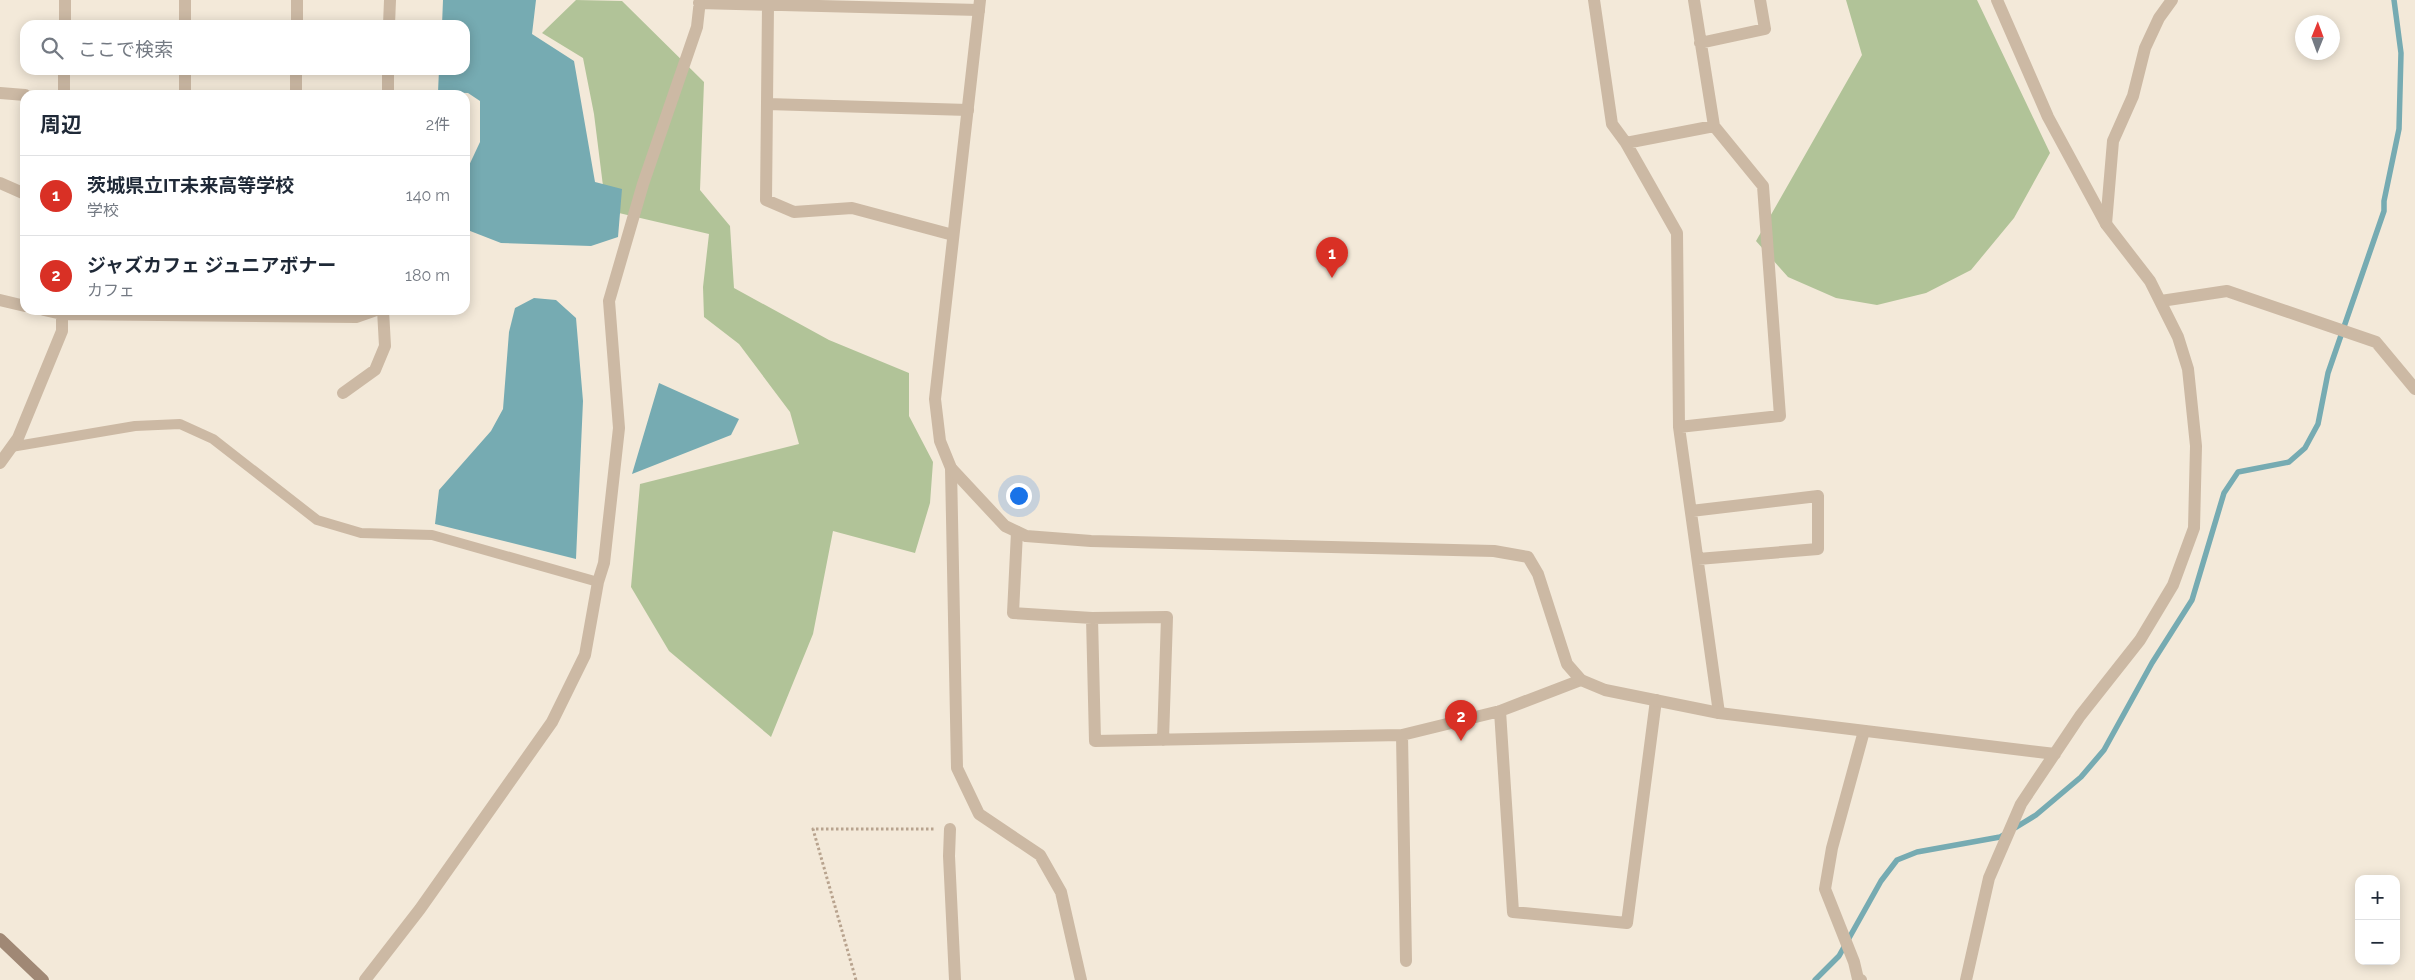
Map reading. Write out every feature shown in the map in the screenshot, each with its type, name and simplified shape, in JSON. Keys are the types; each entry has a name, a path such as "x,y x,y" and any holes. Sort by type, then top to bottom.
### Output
{"main road":[{"path":"0,939 43,980"}],"street":[{"path":"65,0 65,20"},
{"path":"185,0 185,20"},
{"path":"296,20 297,0"},
{"path":"389,20 390,0"},
{"path":"1594,0 1612,124 1626,143 1677,233 1679,427 1720,713"},
{"path":"1679,427 1780,416 1763,186 1714,126 1694,0"},
{"path":"1700,44 1765,29 1760,0"},
{"path":"1966,980 1989,878 2021,804 2080,716 2140,640 2173,584 2194,528 2196,446 2188,370 2178,337 2150,281 2106,224 2048,117 1997,0"},
{"path":"2106,224 2113,141 2133,96 2145,48 2159,18 2172,0"},
{"path":"365,980 420,909 552,722 584,655 598,582 604,563 619,428 609,301 643,184 698,27 700,1 768,5 979,5 935,399 940,441 951,468 1005,526 1026,536 1091,541 1494,551 1528,557 1538,574 1567,664 1581,680 1606,690 1720,713 2055,754"},
{"path":"768,5 766,200 794,212 852,208 954,235"},
{"path":"64,75 64,90"},
{"path":"185,75 185,90"},
{"path":"296,75 296,90"},
{"path":"388,75 388,90"},
{"path":"0,93 20,95"},
{"path":"767,104 968,110"},
{"path":"1626,143 1714,126"},
{"path":"0,183 20,192"},
{"path":"2161,301 2227,290 2376,342 2415,389"},
{"path":"0,300 20,305"},
{"path":"0,462 18,438 62,331 62,315"},
{"path":"238,315 356,317 362,315"},
{"path":"343,393 375,370 385,346 383,315"},
{"path":"951,468 957,768 979,814 1040,855 1061,892 1081,980"},
{"path":"1691,511 1818,496 1818,549 1698,559"},
{"path":"1017,532 1013,613 1092,618 1167,617 1164,740"},
{"path":"1092,618 1095,741 1402,735 1500,711 1581,680"},
{"path":"1500,711 1513,912 1626,923 1656,700"},
{"path":"1861,980 1858,979 1854,962 1825,889 1832,848 1864,731"},
{"path":"1402,735 1406,961"},
{"path":"950,829 955,980"}],"lane":[{"path":"11,447 135,426 180,424 213,439 317,520 360,534 432,535 598,582"}],"path":[{"path":"856,980 812,829 880,827 950,829"}],"green space":[{"path":"576,0 622,1 704,82 700,190 730,226 734,288 829,340 909,373 909,416 933,462 930,503 915,553 833,531 813,634 771,737 669,651 631,587 640,484 799,444 790,412 739,344 704,317 703,287 709,234 606,210 594,114 583,58 542,33"},
{"path":"1846,0 1977,0 2050,153 2014,218 1971,270 1926,293 1877,305 1836,298 1788,277 1756,241 1862,55"}],"water":[{"path":"443,0 536,0 532,34 574,61 595,182 622,189 618,237 591,246 501,243 470,231 470,163 480,142 480,101 470,94 470,90 438,90 439,75 470,75 470,20 442,20"},
{"path":"534,298 556,300 576,318 583,401 576,559 435,524 439,490 491,431 503,409 509,332 515,308"},
{"path":"659,383 739,419 731,435 632,474"}],"waterway":[{"path":"1815,980 1839,956 1881,881 1897,860 1917,852 2000,837 2036,815 2081,777 2104,750 2152,663 2192,600 2224,493 2238,472 2289,462 2305,448 2318,424 2328,373 2384,211 2384,201 2399,129 2401,53 2394,0"}],"place":[{"name":"茨城県立IT未来高等学校","path":"1332,278"},
{"name":"ジャズカフェ ジュニアボナー","path":"1461,741"}]}
